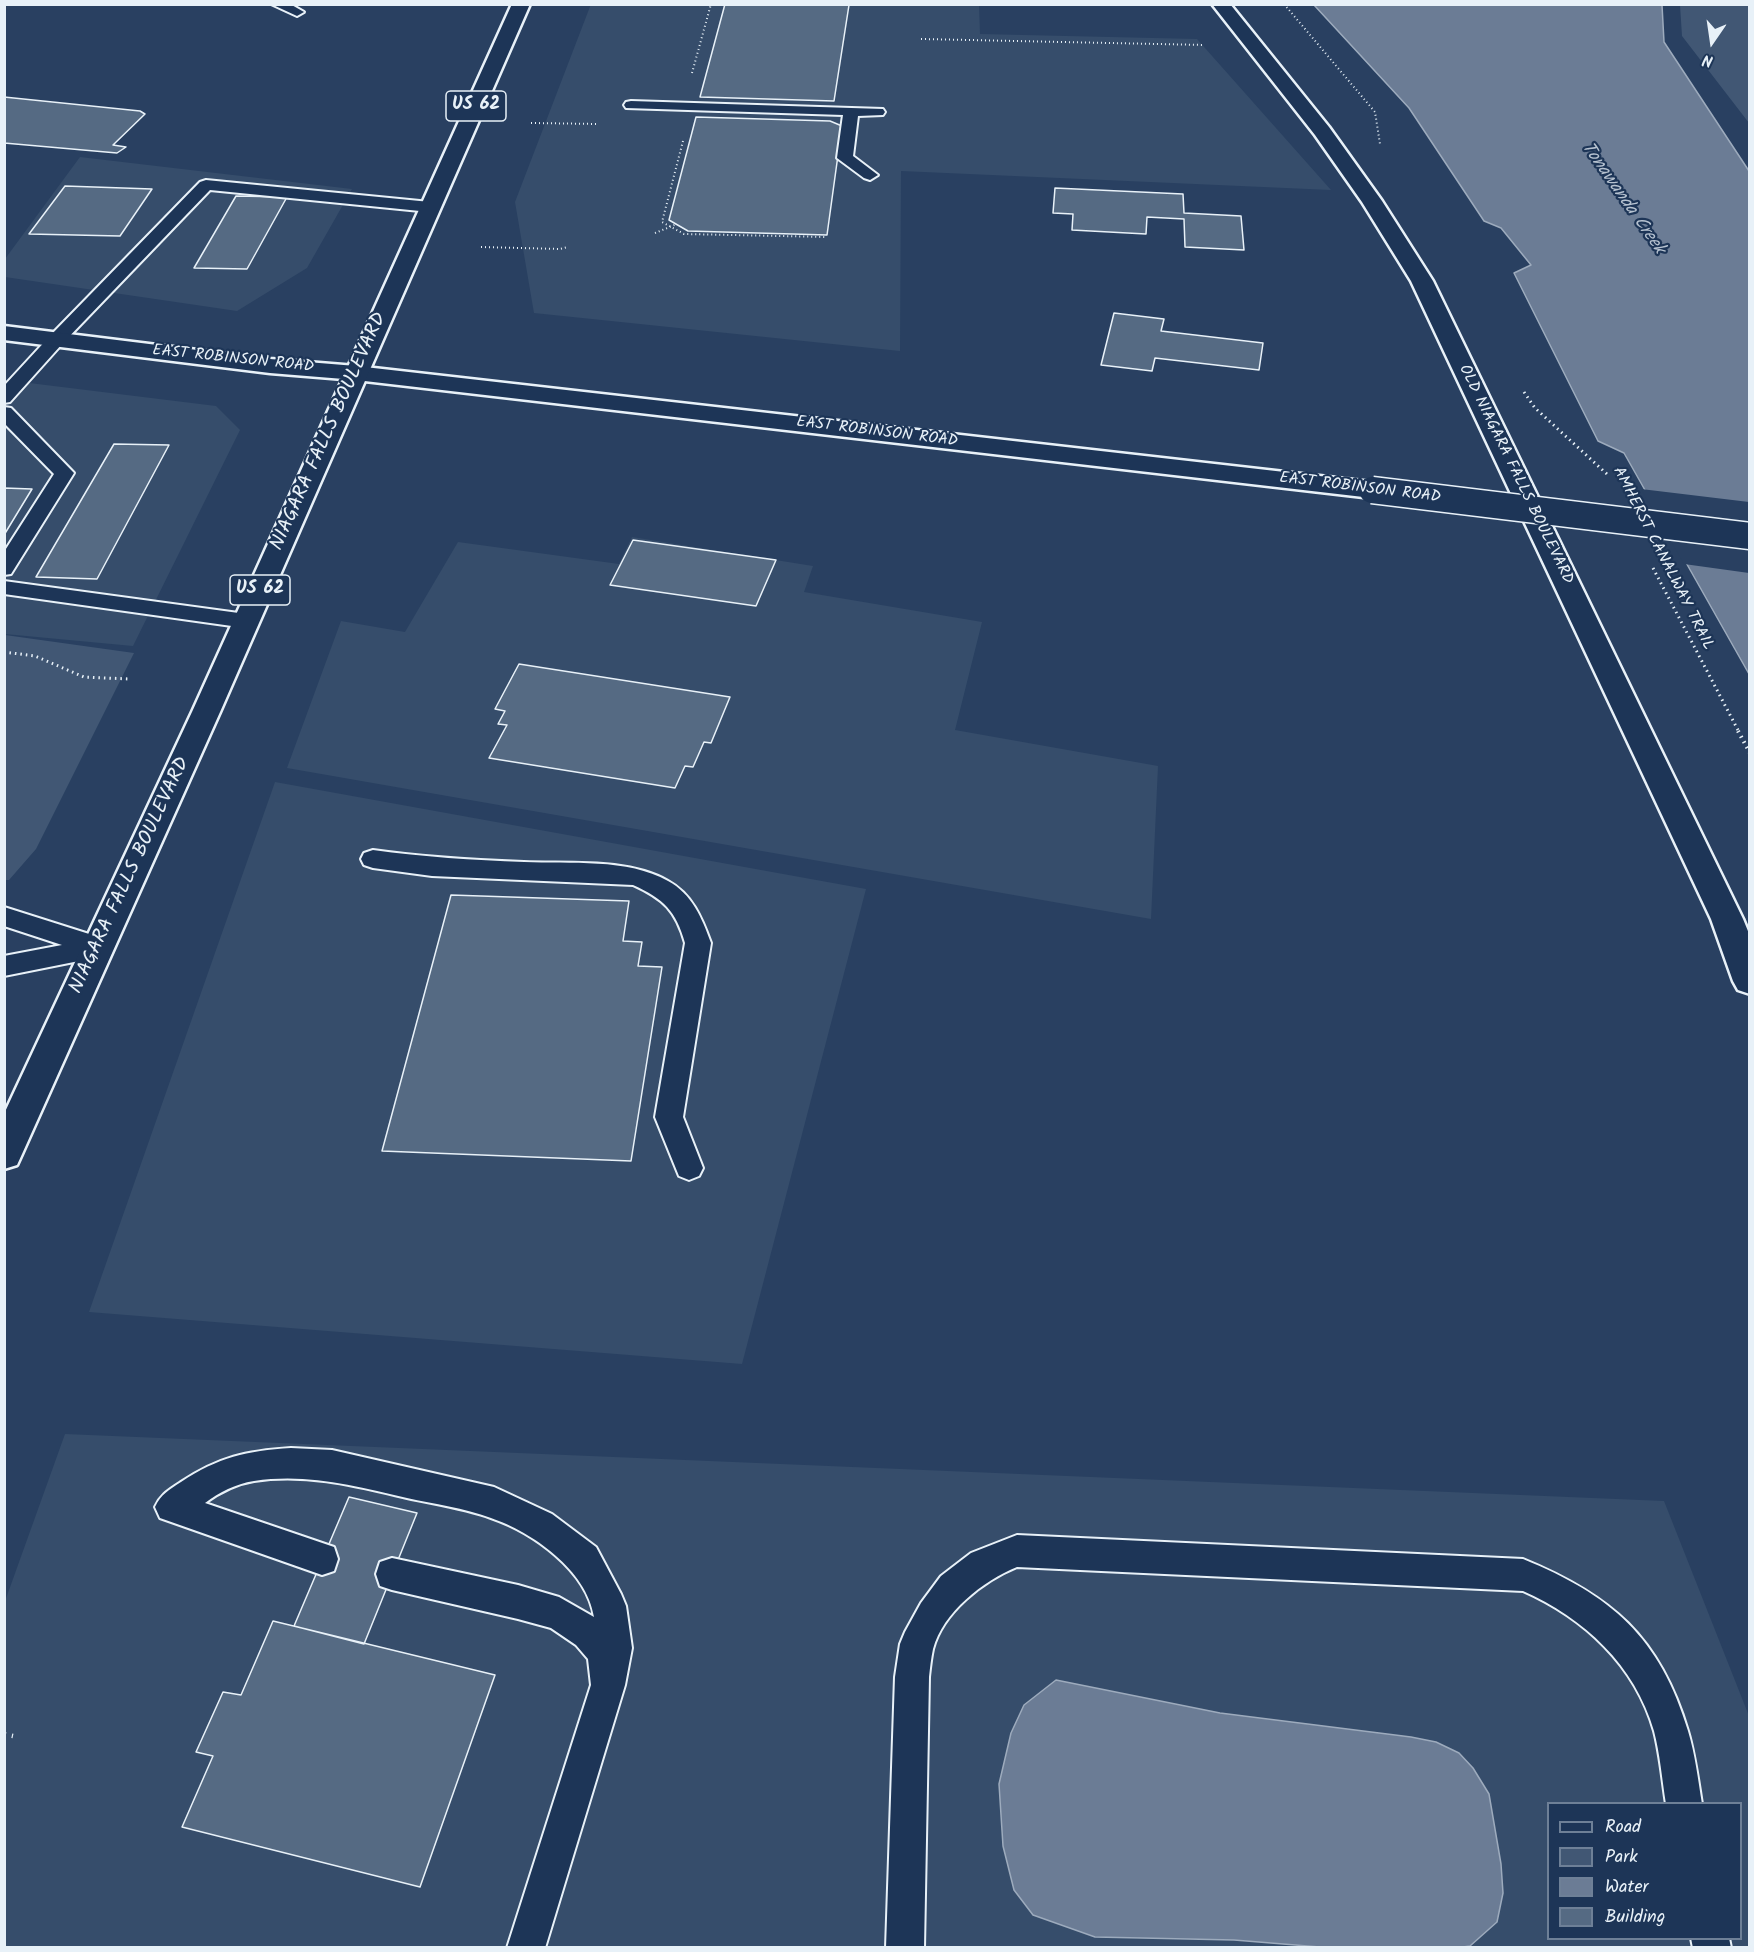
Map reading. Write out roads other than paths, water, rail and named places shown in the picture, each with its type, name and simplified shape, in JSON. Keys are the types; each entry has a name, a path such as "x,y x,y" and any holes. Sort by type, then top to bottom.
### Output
{"street":[{"name":"NIAGARA FALLS BOULEVARD","path":"4,1154 246,621 521,4"},
{"name":"OLD NIAGARA FALLS BOULEVARD","path":"1220,4 1274,68 1322,131 1372,201 1422,281 1727,919 1749,981"},
{"name":"EAST ROBINSON ROAD","path":"4,333 270,366 356,373 1372,490 1749,536"}],"lane":[{"path":"277,4 297,12"},
{"path":"631,105 878,112"},
{"path":"851,111 845,158 870,175"},
{"path":"4,398 56,340 206,185 430,207"},
{"path":"4,412 64,473 4,569"},
{"path":"4,587 246,621"},
{"path":"372,859 432,867 636,876 662,887 681,903 692,922 698,943 669,1117 690,1168"},
{"path":"4,916 99,947"},
{"path":"4,966 99,947"},
{"path":"322,1559 171,1507 216,1477 253,1466 291,1463 332,1465 494,1503 540,1525 584,1558 609,1606 615,1648 608,1684 526,1947"},
{"path":"905,1947 912,1677 917,1644 933,1615 953,1588 983,1565 1017,1551 1523,1575 1555,1587 1599,1616 1628,1646 1652,1684 1671,1731 1684,1802"},
{"path":"392,1574 518,1602 559,1614 588,1633 604,1652 608,1684"}],"water":[{"name":"Tonawanda Creek","path":"1314,5 1662,5 1664,42 1749,171 1749,674 1624,453 1598,441 1514,273 1531,265 1501,228 1484,221 1409,108"},
{"path":"1056,1680 1220,1713 1411,1737 1436,1742 1459,1753 1473,1768 1489,1794 1501,1864 1503,1893 1497,1922 1470,1946 1332,1948 1234,1940 1095,1937 1033,1915 1014,1890 1003,1846 999,1784 1011,1733 1024,1705"}]}
